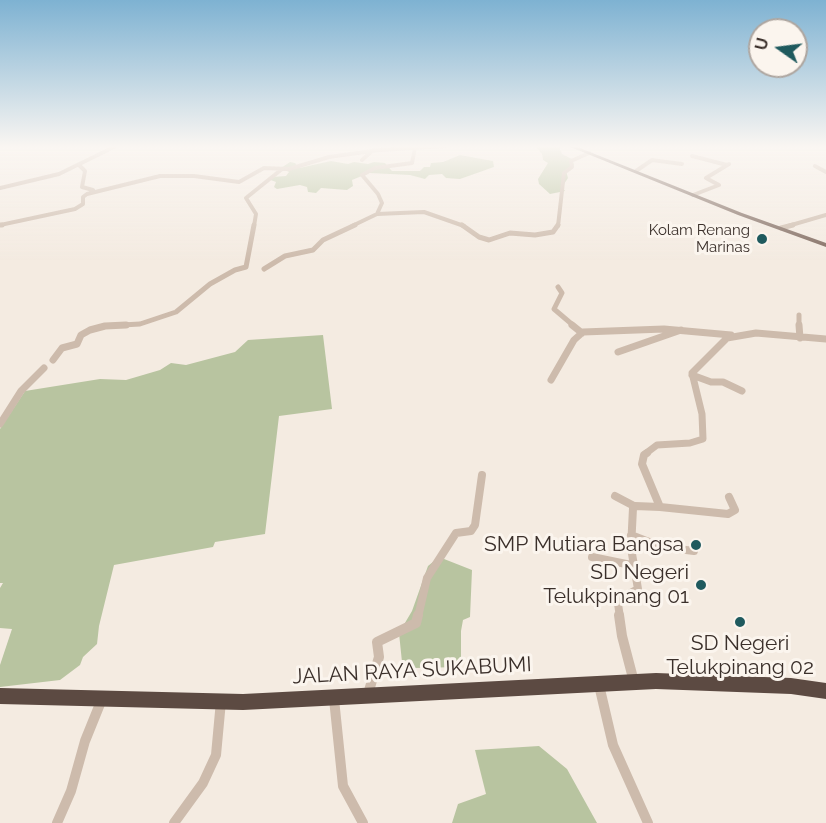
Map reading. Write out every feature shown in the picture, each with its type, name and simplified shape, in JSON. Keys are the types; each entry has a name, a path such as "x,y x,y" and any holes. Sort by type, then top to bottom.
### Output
{"highway":[{"name":"JALAN RAYA SUKABUMI","path":"0,696 221,701 598,682 716,682 826,691"}],"main road":[{"path":"668,184 826,245"}],"street":[{"path":"0,188 15,184"},
{"path":"82,184 82,187 99,191"},
{"path":"0,225 78,208 84,202 85,195 129,184"},
{"path":"53,360 62,348 78,343 80,336 86,332 105,326 140,324 184,309 210,284 235,270 246,267 256,214 246,197 262,184"},
{"path":"370,184 382,203 377,214"},
{"path":"264,269 285,256 313,250 323,240 377,214 423,212 461,224 479,237 489,240 510,233 535,235 553,232 558,228 563,184"},
{"path":"693,195 718,184"},
{"path":"781,228 826,215"},
{"path":"558,287 562,293 554,309 582,333"},
{"path":"799,315 800,338"},
{"path":"618,351 672,336 684,329"},
{"path":"551,380 567,357 574,340 582,333 684,329 734,335 760,334 826,339"},
{"path":"660,507 646,477 643,458 651,448 657,445 690,443 703,439 702,414 692,375 693,370 723,340 734,335"},
{"path":"0,424 21,391 44,368"},
{"path":"692,375 711,382 723,382 742,391"},
{"path":"368,694 379,657 377,642 416,623 427,578 456,533 471,531 475,525 482,475"},
{"path":"615,496 634,506 728,514 735,510 729,497"},
{"path":"634,506 631,552 636,566 638,590 623,596 618,604 622,636 634,682"},
{"path":"631,536 662,547 694,551"},
{"path":"592,557 636,566"},
{"path":"598,682 613,746 648,823"},
{"path":"333,696 343,786 363,823"},
{"path":"57,823 71,790 85,741 102,699"},
{"path":"174,823 203,783 213,762 218,749 221,701"}],"green space":[{"path":"275,184 353,186 347,190 321,188 316,193 308,192 307,187 300,185 277,189 274,187"},
{"path":"539,184 564,184 562,187 565,191 550,194"},
{"path":"323,335 332,409 279,416 265,534 215,542 213,547 114,565 99,626 97,644 83,657 80,665 60,680 0,687 0,665 12,629 0,628 0,588 3,583 0,583 0,429 25,391 100,379 126,380 160,370 171,363 186,365 235,352 248,340"},
{"path":"439,557 472,570 470,617 463,620 461,631 461,667 414,668 402,662 399,633 412,611 428,566"},
{"path":"539,746 567,769 597,823 452,823 458,804 486,794 475,750"}],"place":[{"name":"Kolam Renang Marinas","path":"762,239"},
{"name":"SMP Mutiara Bangsa","path":"696,545"},
{"name":"SD Negeri Telukpinang 01","path":"701,585"},
{"name":"SD Negeri Telukpinang 02","path":"740,622"}]}
